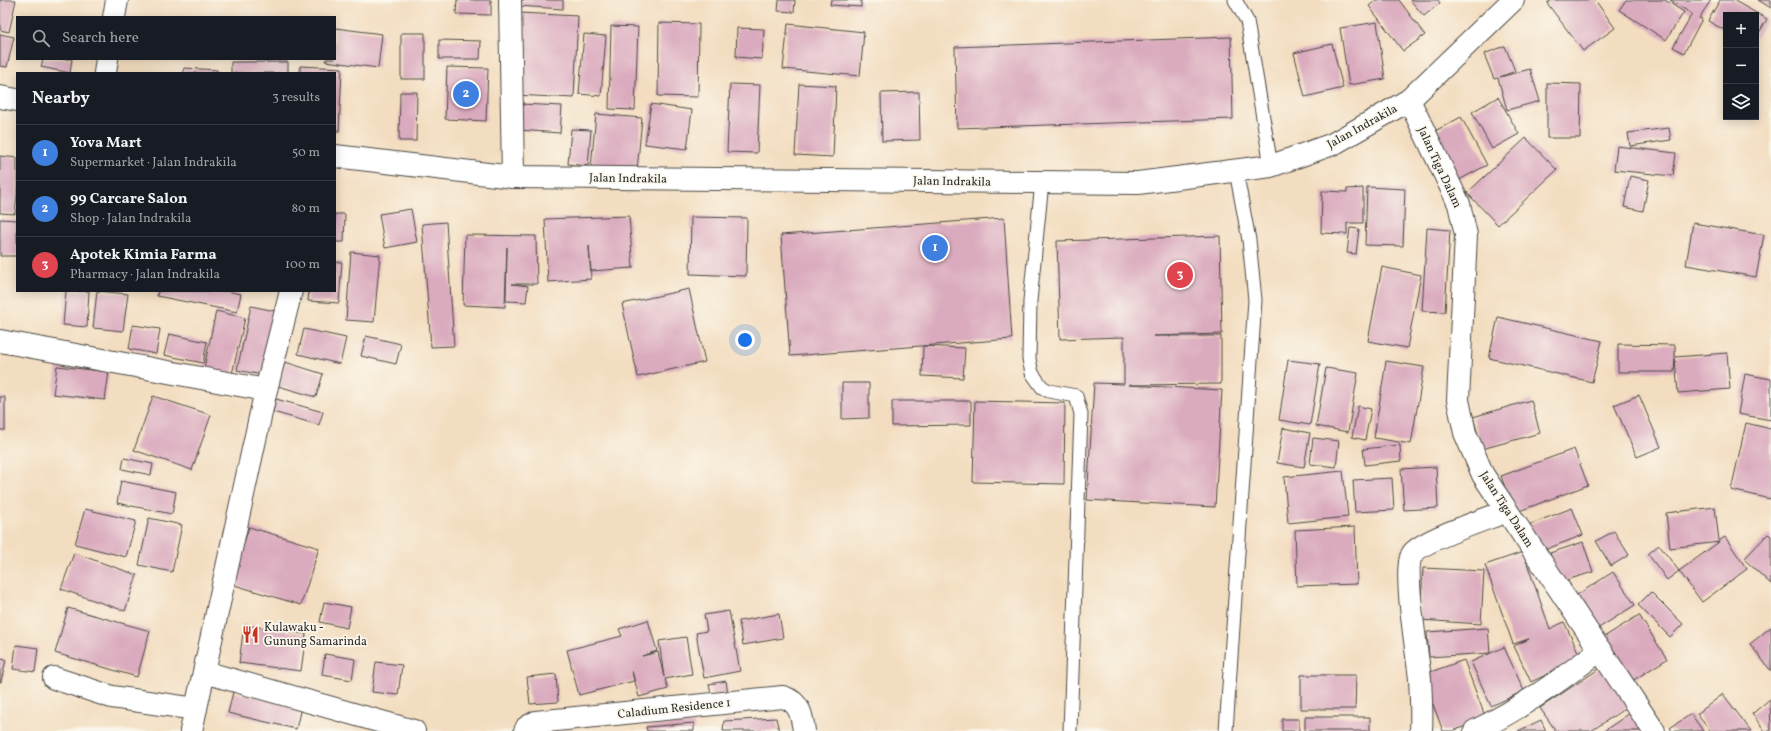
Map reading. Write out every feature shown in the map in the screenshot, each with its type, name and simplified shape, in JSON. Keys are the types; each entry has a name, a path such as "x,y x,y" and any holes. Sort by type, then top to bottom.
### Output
{"street":[{"path":"114,16 118,0"},
{"path":"510,0 513,177"},
{"name":"Jalan Indrakila","path":"336,156 513,177 1138,183 1236,171 1271,166 1333,144 1409,100 1513,0"},
{"path":"105,72 107,60"},
{"path":"0,97 16,100"},
{"name":"Jalan Tiga Dalam","path":"1409,100 1459,204 1466,235 1458,400 1465,433 1483,475 1654,731"},
{"path":"191,731 266,390 291,292"},
{"path":"0,341 266,390"},
{"path":"1421,731 1420,680 1410,596 1409,567 1412,554 1425,543 1507,511"},
{"path":"1474,731 1512,713 1556,684 1600,650"},
{"path":"204,672 414,731"},
{"path":"54,678 112,698 196,709"},
{"name":"Caladium Residence 1","path":"525,731 536,722 778,697 787,698 797,706 801,712 804,731"}],"lane":[{"path":"1235,0 1247,21 1271,166"},
{"path":"1226,731 1255,300 1249,240 1236,171"},
{"path":"1042,182 1030,301 1029,359 1032,373 1042,387 1049,391 1076,396 1081,414 1070,731"}],"building":[{"path":"0,0 16,0 9,32 0,30"},
{"path":"457,0 491,0 491,15 456,14"},
{"path":"518,0 563,0 563,9 518,6"},
{"path":"779,0 795,0 794,12 778,11"},
{"path":"831,0 861,0 861,7 830,5"},
{"path":"1376,0 1399,0 1425,35 1403,51 1369,6"},
{"path":"1410,0 1438,0 1440,3 1424,16"},
{"path":"1552,0 1595,0 1615,28 1583,51 1547,3"},
{"path":"1626,0 1665,0 1684,12 1666,40 1619,10"},
{"path":"1670,0 1711,0 1699,18 1702,19 1684,53 1673,47 1692,14"},
{"path":"1720,0 1733,0 1754,12 1723,12 1723,29 1708,21"},
{"path":"1758,0 1771,0 1771,8"},
{"path":"519,13 578,16 574,98 515,95"},
{"path":"1759,15 1767,19 1759,33"},
{"path":"1377,22 1385,79 1349,85 1340,28"},
{"path":"659,23 699,24 698,97 658,96"},
{"path":"788,24 864,32 860,76 783,69"},
{"path":"611,26 638,27 635,110 609,109"},
{"path":"336,28 382,34 378,68 325,61 336,60"},
{"path":"737,28 764,29 762,59 736,57"},
{"path":"401,33 425,33 425,79 401,79"},
{"path":"0,34 14,37 7,67 0,66"},
{"path":"584,34 606,36 601,96 579,94"},
{"path":"1231,37 1233,119 957,128 955,47"},
{"path":"439,40 481,41 480,59 439,59"},
{"path":"1332,44 1343,88 1305,97 1294,53"},
{"path":"1505,46 1515,71 1500,77 1530,69 1540,101 1507,110 1498,78 1494,79 1484,54"},
{"path":"43,60 72,60 70,72 41,67"},
{"path":"231,62 288,62 288,72 231,72"},
{"path":"300,66 342,68 339,131 336,131 336,72 300,72"},
{"path":"447,67 488,68 486,121 445,119"},
{"path":"184,68 217,70 217,72 183,72"},
{"path":"1547,83 1581,84 1580,138 1547,138"},
{"path":"730,84 760,85 757,153 727,152"},
{"path":"799,84 836,86 833,157 795,155"},
{"path":"400,92 417,92 416,141 399,141"},
{"path":"919,92 920,140 882,141 881,93"},
{"path":"1498,97 1519,134 1492,149 1472,112"},
{"path":"520,104 562,106 560,133 518,130"},
{"path":"651,104 692,110 687,149 645,144"},
{"path":"596,114 642,118 637,171 591,168"},
{"path":"1461,117 1487,165 1459,180 1433,132"},
{"path":"1669,128 1671,140 1630,146 1628,133"},
{"path":"571,129 591,130 588,166 568,164"},
{"path":"1526,138 1557,170 1498,225 1467,193"},
{"path":"1617,146 1676,153 1673,176 1614,170"},
{"path":"0,156 16,158 15,214 0,213"},
{"path":"1630,176 1649,180 1643,211 1624,207"},
{"path":"1367,187 1405,189 1403,246 1365,245"},
{"path":"1363,188 1363,223 1347,223 1347,234 1321,233 1322,191 1347,192 1347,189"},
{"path":"411,209 417,242 385,248 379,214"},
{"path":"336,214 345,214 344,242 336,242"},
{"path":"629,216 633,268 591,271 589,246 591,279 548,282 545,219"},
{"path":"691,217 747,218 746,276 690,274"},
{"path":"1004,218 1012,339 790,356 781,235"},
{"path":"0,219 16,220 16,256 0,256"},
{"path":"446,222 454,346 431,347 422,224"},
{"path":"1693,223 1764,235 1756,277 1686,265"},
{"path":"1350,228 1359,229 1356,254 1347,253"},
{"path":"1427,228 1450,230 1445,312 1422,311"},
{"path":"465,235 536,236 537,284 512,284 528,286 526,302 506,301 507,247 505,307 463,305"},
{"path":"1220,236 1222,334 1153,336 1221,336 1221,384 1129,385 1222,390 1215,507 1087,500 1094,383 1124,384 1124,337 1060,339 1057,241"},
{"path":"351,252 380,255 374,322 346,320"},
{"path":"336,262 342,262 339,303 308,301 309,292 336,292"},
{"path":"1382,267 1421,275 1407,348 1368,341"},
{"path":"689,289 705,362 638,377 622,304"},
{"path":"66,292 89,292 87,327 63,325"},
{"path":"97,292 128,294 123,331 93,328"},
{"path":"158,292 232,292 241,294 237,312 157,296"},
{"path":"251,306 275,311 262,375 237,370"},
{"path":"216,311 245,318 232,374 204,368"},
{"path":"1498,317 1602,341 1592,382 1489,358"},
{"path":"133,325 160,329 156,354 129,349"},
{"path":"304,329 346,338 340,364 298,354"},
{"path":"169,334 207,342 203,363 164,355"},
{"path":"366,336 401,344 396,364 361,356"},
{"path":"1618,344 1675,345 1675,357 1727,353 1730,389 1678,393 1675,358 1674,372 1618,372"},
{"path":"923,346 965,348 963,378 922,376"},
{"path":"1288,360 1320,364 1310,425 1279,420"},
{"path":"1386,361 1424,367 1411,444 1374,438"},
{"path":"285,362 323,374 316,397 278,386"},
{"path":"57,366 109,372 105,400 53,394"},
{"path":"1326,368 1358,373 1348,432 1316,426"},
{"path":"1745,374 1771,379 1771,420 1738,414"},
{"path":"842,383 869,383 869,418 842,419"},
{"path":"1639,395 1661,447 1637,457 1614,405"},
{"path":"153,396 211,415 192,470 134,450"},
{"path":"0,397 5,397 5,430 0,430"},
{"path":"276,399 323,412 319,425 273,412"},
{"path":"1531,400 1540,433 1482,449 1473,417"},
{"path":"892,401 971,401 971,425 892,426"},
{"path":"975,401 1065,403 1064,484 973,482"},
{"path":"1358,406 1371,409 1365,440 1352,437"},
{"path":"1746,423 1771,429 1771,499 1731,490"},
{"path":"1283,428 1310,433 1304,467 1277,463"},
{"path":"1313,438 1339,441 1336,467 1310,464"},
{"path":"1400,445 1401,461 1365,465 1363,449"},
{"path":"1574,449 1588,485 1514,513 1501,476"},
{"path":"124,458 153,464 151,475 122,469"},
{"path":"1436,467 1438,508 1404,510 1401,469"},
{"path":"1343,471 1348,517 1288,523 1284,477"},
{"path":"1392,478 1394,510 1355,512 1353,480"},
{"path":"121,481 176,492 172,514 117,503"},
{"path":"1715,507 1719,541 1725,537 1747,569 1702,602 1679,571 1719,542 1670,548 1666,513"},
{"path":"1572,508 1583,535 1539,552 1528,525"},
{"path":"85,509 136,521 126,557 75,544"},
{"path":"149,518 182,525 172,572 139,565"},
{"path":"249,527 319,548 301,605 231,584"},
{"path":"1355,527 1357,584 1297,586 1295,530"},
{"path":"1614,531 1629,555 1611,566 1596,541"},
{"path":"1768,534 1771,536 1771,584 1744,559"},
{"path":"1583,542 1593,572 1560,582 1550,553"},
{"path":"1659,545 1679,571 1667,580 1648,554"},
{"path":"1523,552 1550,629 1564,622 1581,658 1531,682 1514,646 1529,639 1513,644 1485,565"},
{"path":"74,553 137,575 125,611 61,589"},
{"path":"1423,568 1484,571 1481,624 1420,620"},
{"path":"1613,572 1635,605 1594,631 1572,598"},
{"path":"1651,592 1683,624 1670,637 1638,605"},
{"path":"324,602 351,607 347,628 320,622"},
{"path":"68,608 150,631 137,677 55,653"},
{"path":"729,611 740,671 704,678 696,633 707,631 704,615"},
{"path":"779,614 783,638 743,645 739,621"},
{"path":"1639,615 1667,659 1632,681 1604,637"},
{"path":"648,620 657,651 642,656 658,652 664,677 659,641 686,637 692,674 665,679 668,689 639,697 632,671 634,681 579,695 567,650 622,636 619,629"},
{"path":"244,625 306,634 301,671 239,663"},
{"path":"1771,627 1771,671 1750,644"},
{"path":"1488,628 1490,653 1429,657 1427,632"},
{"path":"16,645 38,648 35,672 13,669"},
{"path":"1504,647 1524,691 1491,706 1471,662"},
{"path":"325,654 355,659 352,680 322,675"},
{"path":"0,659 6,660 1,682 0,682"},
{"path":"1464,660 1486,719 1452,731 1443,731 1422,675"},
{"path":"376,662 402,665 398,695 372,692"},
{"path":"1602,667 1629,706 1591,731 1556,731 1540,708"},
{"path":"556,674 558,702 530,704 527,677"},
{"path":"1301,675 1356,675 1355,709 1301,709"},
{"path":"726,681 728,694 712,697 709,684"},
{"path":"233,692 301,707 296,729 228,713"},
{"path":"1723,694 1751,731 1710,731 1697,714"},
{"path":"1770,699 1771,731 1765,731 1752,714"},
{"path":"1630,713 1642,731 1604,731"},
{"path":"1691,714 1703,731 1672,731 1670,728"},
{"path":"1305,717 1370,717 1370,731 1305,731"},
{"path":"776,718 779,731 723,731 724,721"},
{"path":"1282,719 1299,719 1299,731 1282,731"},
{"path":"1541,720 1546,731 1518,731"},
{"path":"694,723 694,731 647,731 646,727"}],"place":[{"name":"99 Carcare Salon","path":"466,94"},
{"name":"Yova Mart","path":"935,248"},
{"name":"Apotek Kimia Farma","path":"1180,275"},
{"name":"Kulawaku - Gunung Samarinda","path":"251,634"}]}
